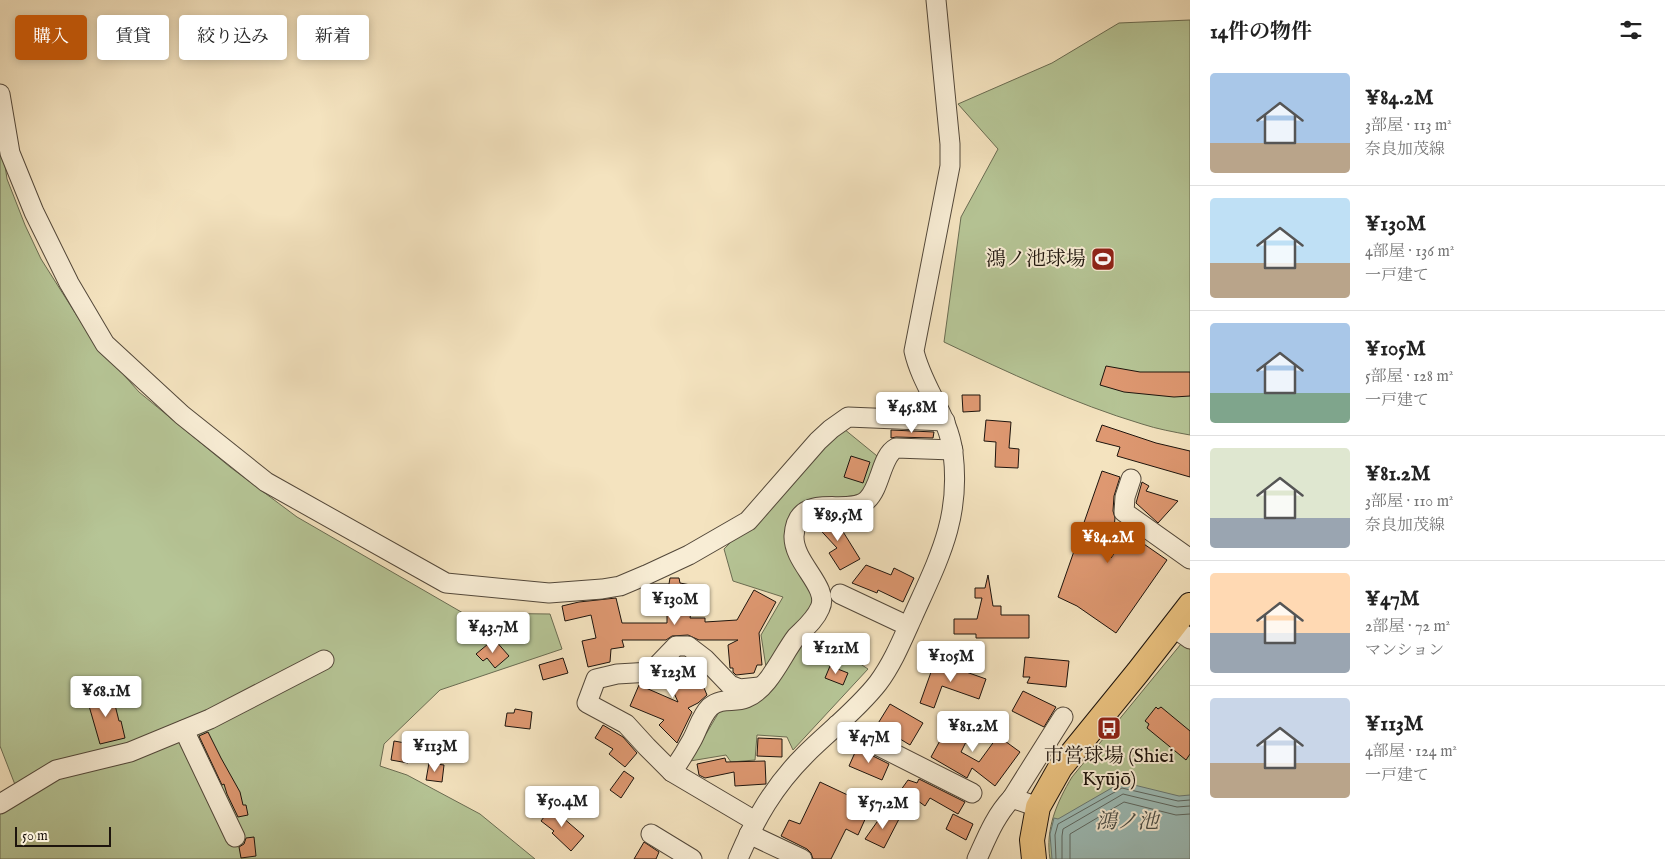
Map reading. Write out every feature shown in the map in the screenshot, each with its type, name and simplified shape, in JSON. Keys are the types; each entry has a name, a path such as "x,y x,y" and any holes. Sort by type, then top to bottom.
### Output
{"main road":[{"path":"1034,859 1032,840 1038,807 1060,768 1138,672 1185,620"}],"street":[{"path":"738,859 752,827 774,791 804,756 862,701 878,682 908,626 936,567 951,522 956,490 953,450 945,421 919,372 914,351 950,166 950,144 936,0"},
{"path":"0,94 10,153 34,212 69,283 105,344 182,415 266,482 446,583 549,594 620,586 689,555 748,521 818,441 841,420 848,417 945,421"},
{"path":"672,772 692,739 702,717 709,708 717,702 724,700 746,698 761,687 795,639 815,618 821,606 822,595 799,558 794,542 796,526 804,513 818,507 865,502 877,484 889,455 896,448 953,450"},
{"path":"1131,479 1125,497 1124,512 1190,559"},
{"path":"840,594 908,626"},
{"path":"761,687 740,689 730,685 706,659 688,646 676,646 651,672 617,674 596,679 587,702 626,724 672,772 802,859"},
{"path":"0,804 56,770 130,752 184,730 210,719 324,660"},
{"path":"977,859 992,824 1012,798 1063,717"},
{"path":"836,725 972,793"},
{"path":"184,730 235,837"},
{"path":"1012,798 1038,807"},
{"path":"651,834 692,859"}],"green space":[{"path":"1190,20 1190,435 1148,426 1092,407 1017,376 944,342 961,217 998,149 958,104 1052,63 1119,23"},
{"path":"0,131 7,179 41,259 91,338 139,392 230,467 297,517 463,613 550,614 562,649 440,690 384,744 380,766 407,775 480,814 535,859 0,859 0,808 19,795 0,746"},
{"path":"844,429 882,460 864,494 817,501 797,512 817,604 766,667 761,635 783,597 733,581 724,549"},
{"path":"812,632 868,669 793,750 787,737 757,735 755,760 731,762 726,755 690,761 719,712"},
{"path":"1190,633 1190,859 1050,859 1049,837 1051,826 1057,806 1072,777"}],"water":[{"name":"鴻ノ池","path":"1122,782 1179,796 1190,795 1190,859 1052,859 1050,834 1054,818 1058,819"}],"building":[{"path":"1106,366 1140,372 1190,372 1190,396 1174,397 1124,392 1100,385"},
{"path":"962,395 980,395 980,411 963,412"},
{"path":"986,420 1011,422 1009,448 1019,449 1018,468 995,467 996,442 984,441"},
{"path":"1102,425 1156,443 1190,451 1190,477 1117,456 1120,447 1096,441"},
{"path":"891,430 934,432 933,438 891,438"},
{"path":"851,456 870,462 863,483 844,477"},
{"path":"1102,471 1120,477 1114,496 1113,511 1115,518 1111,558 1128,533 1167,560 1116,633 1077,606 1058,597"},
{"path":"1142,482 1149,486 1146,491 1178,501 1158,523 1136,503"},
{"path":"834,518 844,529 842,530 860,559 840,570 829,553 837,548 812,521"},
{"path":"866,565 891,575 894,568 914,578 903,602 878,590 877,593 852,583"},
{"path":"988,575 993,606 1001,606 1001,615 1029,615 1029,638 976,638 976,634 954,634 954,619 977,619 982,598 975,598 975,588 985,588"},
{"path":"670,578 679,578 680,583 696,586 690,618 705,618 705,622 737,620 754,590 776,602 759,633 762,665 757,665 754,673 736,675 733,672 733,668 730,668 728,645 738,640 699,640 688,635 672,636 666,640 622,640 624,647 611,649 610,662 588,667 582,641 596,638 591,615 565,621 562,606 616,598 622,623 667,623 667,605 653,601 652,584 669,584"},
{"path":"494,639 509,656 495,668 487,658 483,661 476,654"},
{"path":"1025,657 1069,661 1066,687 1027,683 1030,677 1023,677"},
{"path":"563,658 568,673 543,680 539,665"},
{"path":"678,661 681,665 689,661 694,664 707,695 698,703 688,708 692,712 677,743 659,725 664,720 630,706 639,685 678,702 665,673"},
{"path":"935,661 986,679 979,699 942,686 934,708 920,703"},
{"path":"830,666 848,673 843,685 825,678"},
{"path":"111,689 125,738 100,744 87,699"},
{"path":"1023,691 1056,707 1044,727 1012,711"},
{"path":"890,704 923,723 910,745 877,725"},
{"path":"1156,707 1158,709 1161,707 1190,731 1190,754 1186,760 1147,728 1149,724 1145,721"},
{"path":"515,709 532,712 530,729 505,726 507,713 514,713"},
{"path":"954,715 974,726 961,752 979,762 998,736 1020,752 995,786 972,768 967,778 931,757"},
{"path":"603,725 623,737 637,753 625,767 609,754 613,749 595,738"},
{"path":"208,732 240,792 248,815 238,817 224,784 222,785 199,736"},
{"path":"413,732 426,734 422,758 409,756 408,763 391,760 394,741 411,744"},
{"path":"758,738 782,739 782,757 757,756"},
{"path":"857,748 889,764 882,780 849,766"},
{"path":"725,758 726,762 765,761 766,784 735,786 734,772 705,778 699,775 697,764"},
{"path":"429,763 444,765 442,782 426,780"},
{"path":"624,771 634,778 621,798 610,790"},
{"path":"919,779 965,802 958,814 930,798 925,806 914,798 908,801 898,794 908,780 917,783"},
{"path":"820,782 871,806 858,835 846,829 831,859 813,859 807,849 781,836 789,820 800,824"},
{"path":"554,804 565,813 562,817 584,836 571,851 552,833 554,831 541,821"},
{"path":"884,812 899,819 884,848 865,839"},
{"path":"953,814 973,824 966,840 946,829"},
{"path":"254,837 256,856 241,858 239,847 244,844 246,838"},
{"path":"644,842 659,852 656,859 634,859"}],"place":[{"name":"鴻ノ池球場","path":"1103,259"},
{"name":"市営球場 (Shiei Kyūjō)","path":"1109,728"}]}
